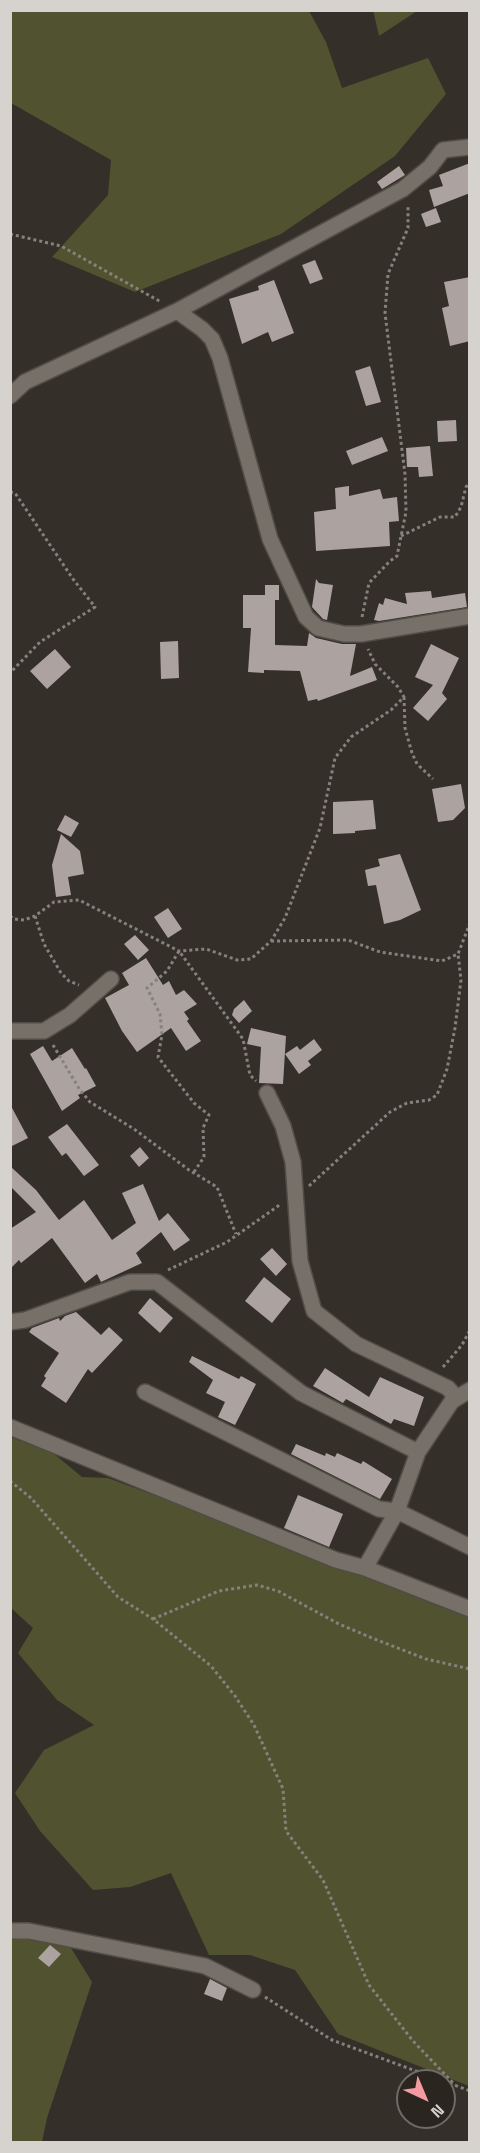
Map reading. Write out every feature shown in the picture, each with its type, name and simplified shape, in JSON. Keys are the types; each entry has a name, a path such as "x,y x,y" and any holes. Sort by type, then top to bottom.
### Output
{"street":[{"path":"10,396 25,382 177,311 403,189 429,167 443,150 470,147"},
{"path":"177,311 212,339 220,358 270,539 306,617 318,628 344,634 361,634 470,616"},
{"path":"10,1031 44,1031 70,1015 111,979"},
{"path":"267,1093 283,1126 293,1162 300,1261 314,1311 356,1344 452,1391 454,1395 418,1452 397,1510 365,1568"},
{"path":"10,1322 25,1320 130,1282 157,1282 301,1393 418,1452"},
{"path":"452,1401 470,1390"},
{"path":"145,1392 379,1509 397,1510 470,1547"},
{"path":"10,1427 336,1560 365,1568 470,1609"},
{"path":"10,1931 29,1931 206,1966 253,1990"}],"path":[{"path":"403,189 409,207 408,228 388,274 384,313 405,474 406,513 397,556 369,583 361,634 375,664 399,687 404,697 405,728 412,753 417,764 433,779"},
{"path":"10,234 61,246 177,311"},
{"path":"401,536 440,517 455,517 462,507 466,487 470,482"},
{"path":"10,492 15,493 95,608 40,642 10,673"},
{"path":"179,951 206,949 237,960 251,958 271,941 285,918 320,828 335,758 351,737 392,710 404,697"},
{"path":"10,916 24,920 35,916 54,902 79,900 179,951 243,1039 250,1075 267,1093"},
{"path":"35,916 44,944 61,973 69,981 96,993"},
{"path":"157,1282 168,1270 227,1242 311,1185 390,1112 406,1103 429,1100 437,1095 447,1069 455,1028 461,980 458,954 470,923"},
{"path":"271,941 348,940 380,952 442,961 458,954"},
{"path":"179,951 167,971 147,988 160,1014 162,1035 158,1057 194,1103 209,1115 203,1128 204,1157 194,1172"},
{"path":"44,1031 80,1090 90,1102 134,1129 217,1187 236,1235"},
{"path":"431,1381 462,1345 470,1330"},
{"path":"10,1481 31,1498 118,1597 153,1619 211,1666 235,1696 254,1725 283,1789 286,1831 322,1880 369,1985 413,2041 440,2069"},
{"path":"153,1619 219,1591 257,1585 278,1592 339,1624 426,1659 470,1669"},
{"path":"253,1990 332,2040 411,2069"},
{"path":"456,2085 470,2091"}],"green space":[{"path":"11,10 309,11 326,42 342,88 428,58 446,94 395,156 281,234 135,292 52,257 108,195 111,160 11,103"},
{"path":"373,10 417,10 417,11 379,36"},
{"path":"10,1437 53,1453 82,1477 108,1478 224,1521 469,1618 469,2086 456,2081 456,2069 426,2069 338,2034 295,1970 250,1955 209,1955 171,1873 130,1887 93,1890 40,1831 15,1793 44,1750 94,1725 57,1700 18,1653 33,1628 11,1608"},
{"path":"10,1927 63,1935 92,1982 47,2118 42,2142 11,2142"}],"building":[{"path":"470,163 470,193 434,207 429,190 443,186 439,175"},
{"path":"399,166 405,175 382,189 377,182"},
{"path":"436,208 441,222 426,227 421,214"},
{"path":"315,260 323,279 310,284 302,265"},
{"path":"470,277 470,341 450,346 442,308 449,306 444,282"},
{"path":"274,280 294,333 272,342 268,332 242,344 229,299 259,290 258,286"},
{"path":"370,366 381,402 366,406 355,371"},
{"path":"456,420 457,441 438,442 437,421"},
{"path":"382,437 388,451 352,465 346,451"},
{"path":"430,446 433,476 419,477 418,467 407,467 406,448"},
{"path":"349,486 349,496 380,489 383,499 397,497 399,521 389,522 390,546 316,551 314,512 336,509 335,488"},
{"path":"316,579 319,583 333,585 327,620 323,619 312,607"},
{"path":"265,585 279,585 279,600 275,600 275,645 307,646 309,633 316,638 342,644 356,644 350,676 372,667 377,680 318,701 317,699 308,701 300,671 248,672 251,628 243,628 243,595 265,595"},
{"path":"431,591 432,598 465,593 467,607 374,620 379,603 383,605 385,598 407,604 405,593"},
{"path":"178,641 179,678 161,679 160,642"},
{"path":"431,644 459,658 442,693 447,699 428,721 413,708 433,685 415,677"},
{"path":"55,649 71,667 47,689 30,671"},
{"path":"461,784 465,808 453,820 438,822 432,789"},
{"path":"373,800 376,829 333,834 333,802"},
{"path":"65,815 79,823 71,837 57,830"},
{"path":"61,834 80,851 84,874 68,877 71,895 56,897 52,865"},
{"path":"400,854 421,910 400,920 384,924 376,885 368,886 365,870 380,866 378,859"},
{"path":"168,908 182,929 168,938 154,917"},
{"path":"135,935 149,950 138,960 124,944"},
{"path":"146,958 163,985 169,981 176,995 184,990 197,1004 184,1012 189,1019 187,1021 201,1041 186,1051 171,1028 137,1052 122,1031 105,998 129,985 122,973"},
{"path":"244,1000 252,1011 239,1023 232,1015 234,1009"},
{"path":"251,1028 286,1036 283,1084 259,1083 261,1047 247,1044"},
{"path":"314,1039 322,1050 308,1061 311,1065 299,1074 285,1054 297,1046 300,1050"},
{"path":"43,1046 52,1061 72,1048 96,1086 78,1095 80,1098 62,1111 30,1054"},
{"path":"10,1104 28,1138 10,1147"},
{"path":"67,1124 99,1165 84,1176 66,1153 62,1156 48,1137"},
{"path":"140,1147 149,1158 139,1167 130,1156"},
{"path":"10,1166 36,1190 59,1220 84,1200 112,1240 136,1223 122,1193 143,1184 159,1221 168,1213 190,1240 174,1251 161,1232 136,1253 142,1263 101,1282 97,1274 85,1283 52,1238 21,1263 19,1260 10,1269 10,1229 36,1212 10,1186"},
{"path":"272,1248 287,1264 276,1276 260,1259"},
{"path":"264,1277 291,1299 272,1323 245,1301"},
{"path":"150,1298 173,1318 160,1333 138,1313"},
{"path":"76,1312 101,1335 109,1327 123,1340 92,1373 88,1369 66,1403 41,1386 46,1378 44,1376 59,1353 29,1332 32,1328 59,1318 60,1321 65,1316"},
{"path":"192,1356 239,1379 241,1376 256,1384 235,1425 218,1417 225,1402 206,1393 213,1380 189,1362"},
{"path":"325,1368 369,1397 380,1377 424,1397 414,1426 394,1419 391,1424 346,1399 343,1403 313,1386"},
{"path":"296,1444 325,1456 326,1453 335,1457 337,1453 361,1464 363,1461 392,1479 380,1499 291,1454"},
{"path":"298,1495 343,1514 329,1547 284,1528"},
{"path":"50,1945 61,1954 49,1967 38,1958"},
{"path":"210,1979 227,1988 222,2001 204,1994"}]}
